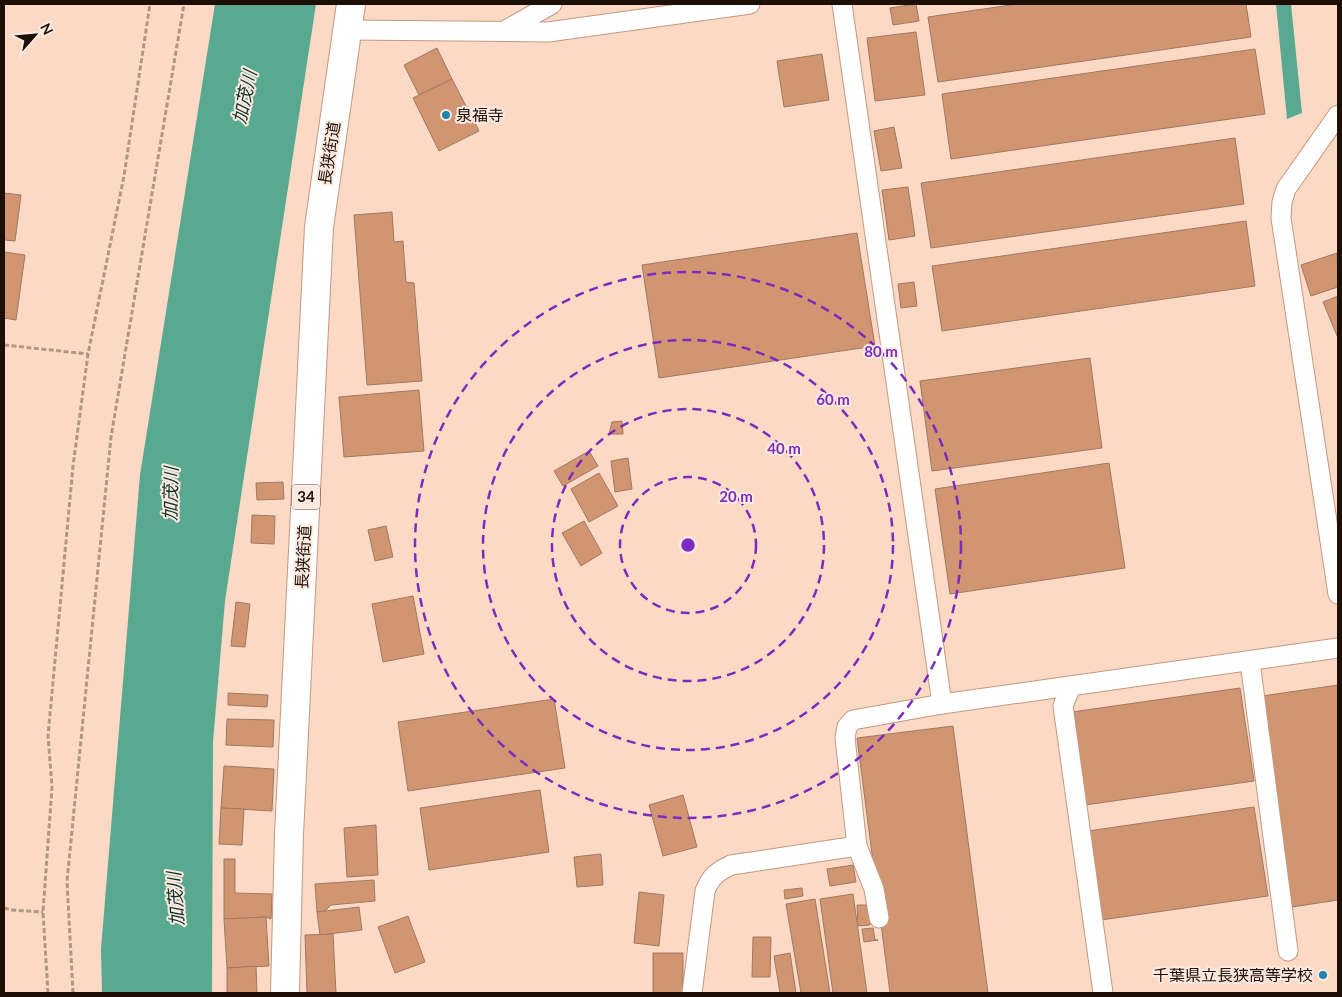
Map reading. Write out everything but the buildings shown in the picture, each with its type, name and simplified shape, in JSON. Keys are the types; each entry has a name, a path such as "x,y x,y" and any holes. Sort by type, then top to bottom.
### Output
{"main road":[{"name":"長狭街道","path":"285,993 289,834 319,227 349,17"}],"street":[{"path":"506,30 552,4"},
{"path":"349,17 548,32 750,4"},
{"path":"842,4 942,704"},
{"path":"1338,116 1286,188 1282,202 1281,218 1338,594"},
{"path":"879,918 874,890 857,846 845,738 847,727 853,720 942,704 1250,662 1338,648"},
{"path":"1250,662 1288,951"},
{"path":"1071,686 1063,706 1102,993"},
{"path":"692,993 705,891 709,880 718,872 731,865 857,846"}],"path":[{"path":"48,993 43,912 52,787 48,736 72,466 88,354 124,176 150,4"},
{"path":"73,993 67,881 111,436 184,4"},
{"path":"4,345 88,354"},
{"path":"4,908 43,912"}],"water":[{"name":"加茂川","path":"215,4 316,4 225,601 213,742 212,993 102,993 101,949 140,475"},
{"path":"1276,4 1291,4 1302,113 1287,119"}],"place":[{"name":"泉福寺","path":"446,115"},
{"name":"千葉県立長狭高等学校","path":"1323,975"}]}
